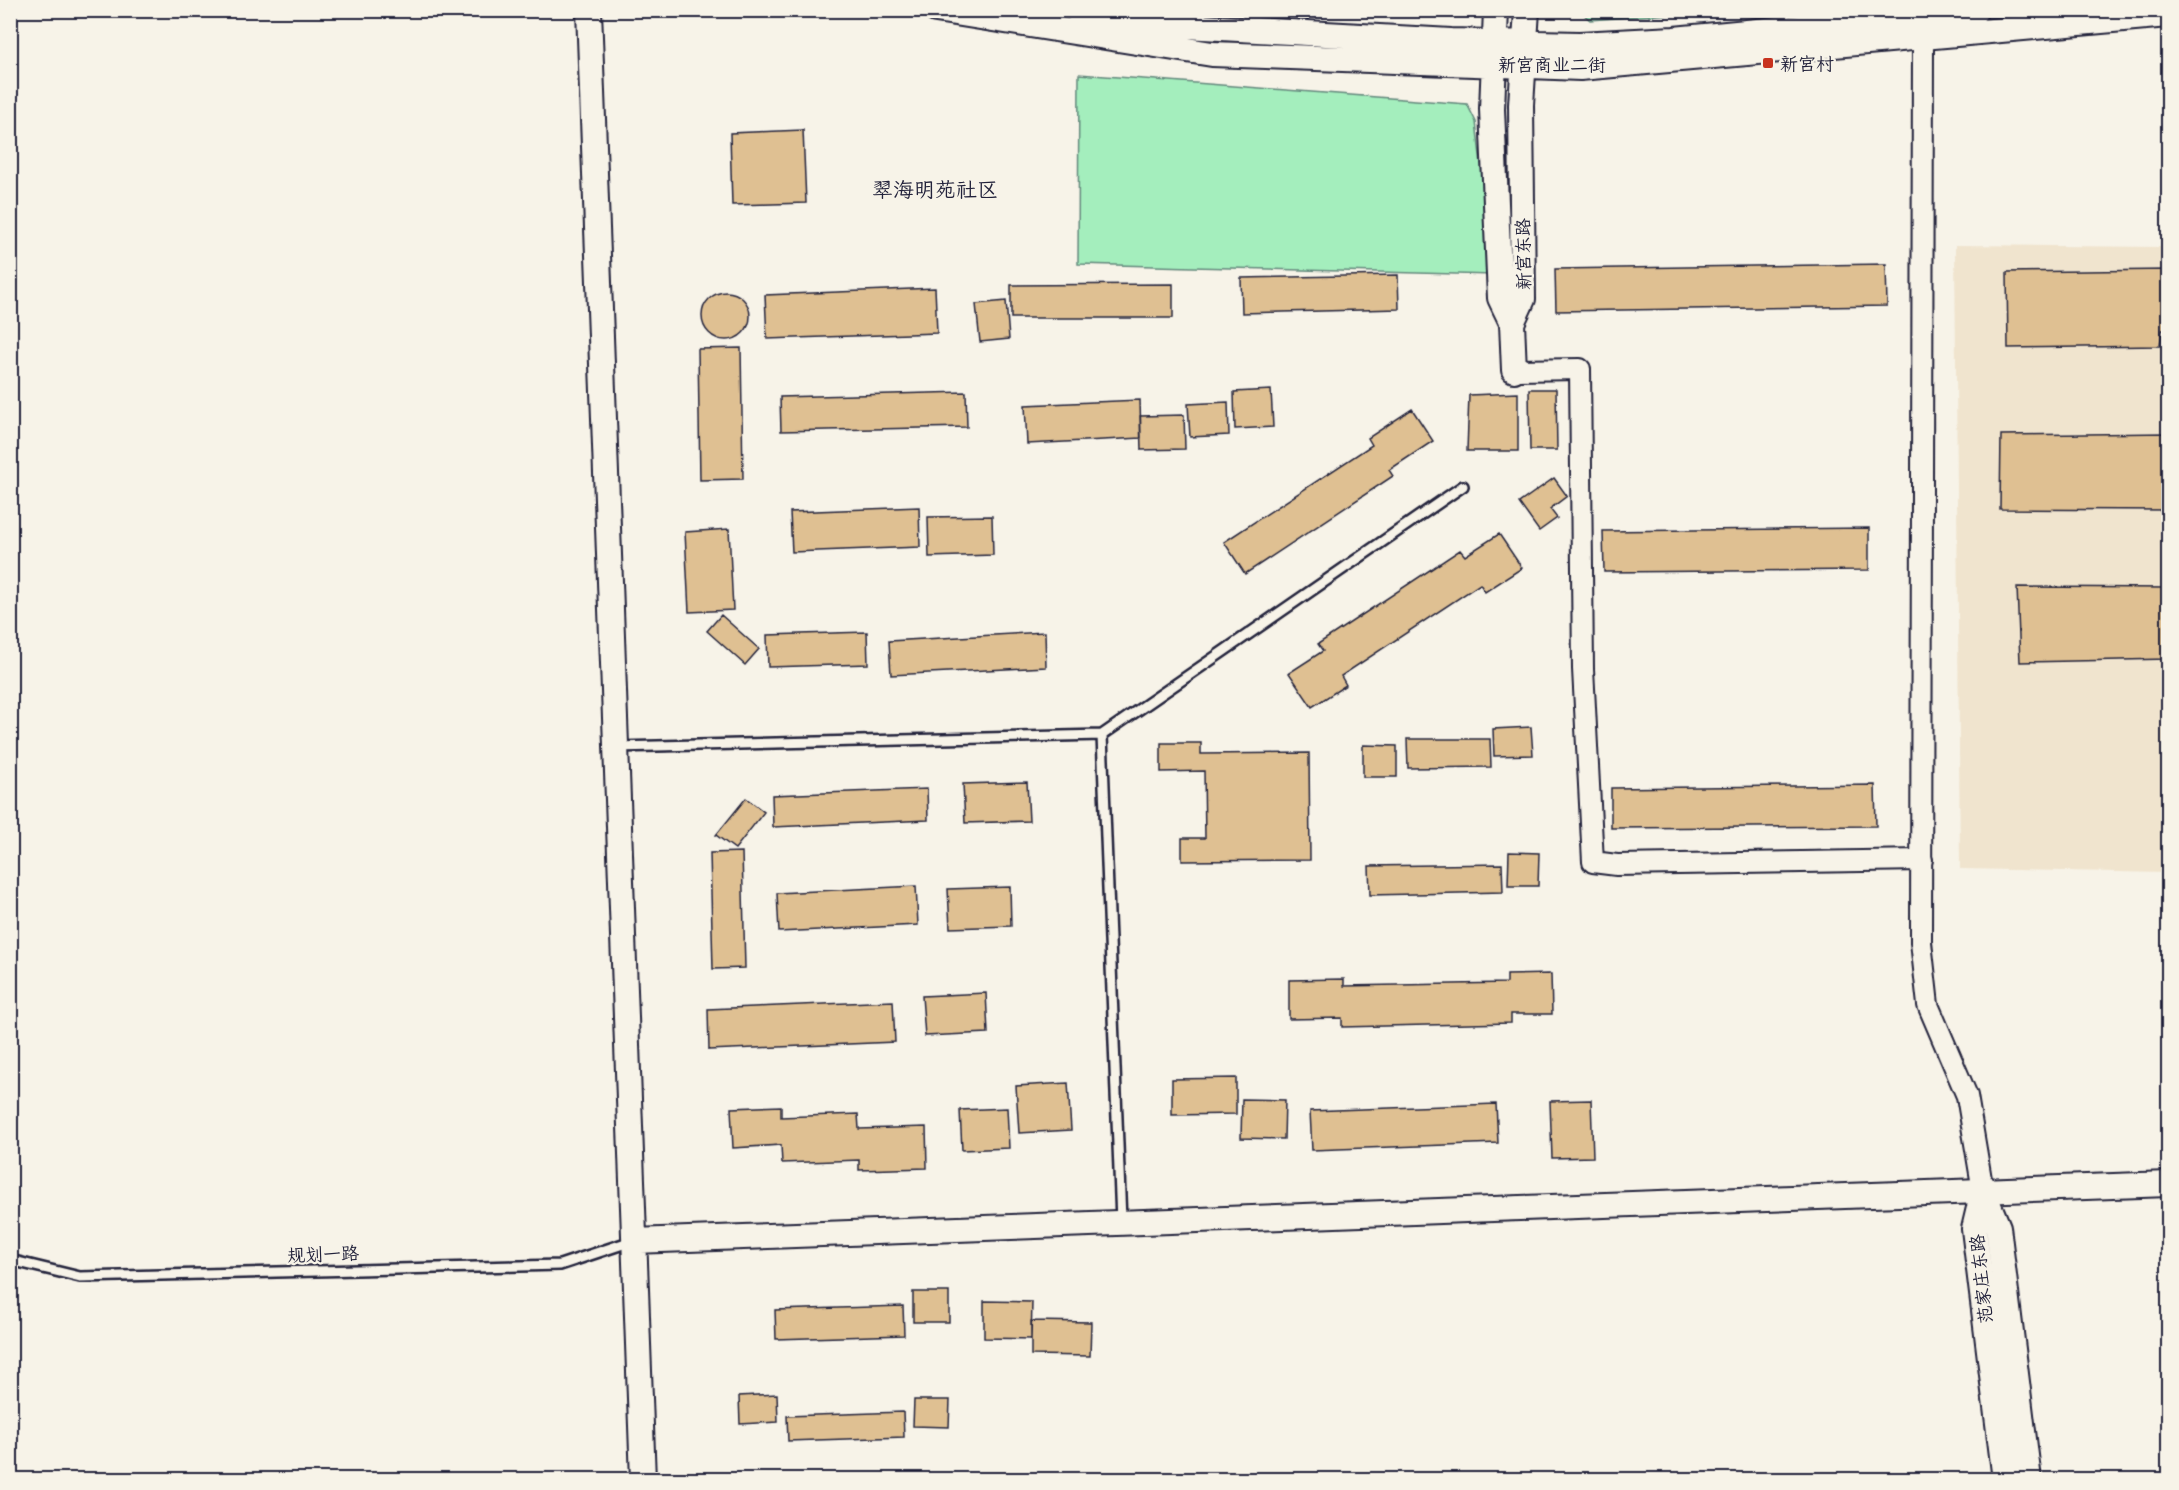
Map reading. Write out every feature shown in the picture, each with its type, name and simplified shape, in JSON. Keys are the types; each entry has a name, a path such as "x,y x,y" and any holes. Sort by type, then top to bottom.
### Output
{"street":[{"path":"589,10 643,1479"},
{"name":"新宫商业二街","path":"936,10 1212,54 1524,54 1580,68 2169,15"},
{"name":"新宫商业二街","path":"1077,10 1167,26 1494,53"},
{"name":"新宫东路","path":"1496,10 1492,109 1500,298 1512,323"},
{"name":"新宫东路","path":"1512,323 1523,299 1521,105 1527,10"},
{"name":"新宫商业二街","path":"1524,54 1579,44 1674,39 1976,10"},
{"path":"1923,37 1921,942 1928,1005 1967,1096 1983,1191"},
{"path":"1512,323 1514,370 1580,369 1583,669 1593,862 1617,865 1922,860"},
{"path":"634,1241 2169,1184"},
{"name":"范家庄东路","path":"1983,1191 1974,1228 2005,1479"},
{"name":"范家庄东路","path":"1983,1191 1998,1227 2029,1479"}],"lane":[{"path":"616,747 1102,735 1462,486"},
{"path":"1102,735 1121,1223"},
{"name":"规划一路","path":"10,1260 80,1277 560,1265 634,1241"}],"shaded area":[{"path":"1955,245 2168,247 2168,873 1960,869"}],"green space":[{"path":"1580,11 1710,11 1590,20"},
{"path":"1079,74 1467,104 1476,122 1494,275 1078,264"},
{"path":"11,1474 103,1479 11,1479"}],"building":[{"path":"803,130 806,203 732,205 730,133"},
{"path":"1886,264 1887,306 1556,311 1555,269"},
{"path":"2168,270 2168,330 2162,330 2160,346 2008,348 2007,272"},
{"path":"1398,275 1399,309 1242,313 1241,278"},
{"path":"1173,284 1173,318 1011,318 1011,285"},
{"path":"935,288 937,333 767,339 765,295"},
{"path":"721,292 731,292 743,299 750,311 750,321 743,333 731,340 721,340 706,329 702,321 702,311 713,296"},
{"path":"1006,301 1009,339 980,342 976,304"},
{"path":"741,348 743,479 700,480 698,349"},
{"path":"1529,389 1556,389 1557,450 1530,450"},
{"path":"1271,390 1273,427 1235,429 1234,392"},
{"path":"966,392 967,427 781,431 780,397"},
{"path":"1518,393 1518,451 1467,451 1469,395"},
{"path":"1140,400 1141,438 1027,444 1025,405"},
{"path":"1228,402 1229,435 1190,437 1188,404"},
{"path":"1412,409 1433,441 1389,470 1393,476 1245,574 1224,542 1372,445 1368,438"},
{"path":"1184,415 1185,449 1141,450 1140,416"},
{"path":"2168,433 2168,510 2000,509 2001,435"},
{"path":"1554,478 1567,496 1550,509 1557,518 1539,531 1519,503"},
{"path":"919,507 920,547 792,552 790,512"},
{"path":"992,516 993,555 929,557 928,517"},
{"path":"1869,528 1869,570 1604,572 1603,531"},
{"path":"729,529 733,610 689,612 685,532"},
{"path":"1499,534 1522,568 1485,592 1480,584 1341,676 1346,685 1312,707 1289,673 1323,651 1318,644 1460,550 1465,556"},
{"path":"2017,587 2168,588 2168,659 2020,662"},
{"path":"721,615 759,649 745,665 707,631"},
{"path":"867,632 868,664 768,667 767,635"},
{"path":"1045,632 1046,667 891,675 889,641"},
{"path":"1531,727 1533,755 1494,756 1493,729"},
{"path":"1407,739 1490,739 1491,767 1408,768"},
{"path":"1161,743 1201,743 1201,754 1309,753 1310,860 1182,861 1182,838 1205,838 1204,771 1161,772"},
{"path":"1363,745 1397,746 1397,777 1363,777"},
{"path":"1027,782 1029,821 965,823 963,784"},
{"path":"1875,785 1876,826 1611,828 1611,788"},
{"path":"927,789 928,820 773,827 772,795"},
{"path":"746,798 764,812 735,849 716,835"},
{"path":"742,852 745,968 713,969 710,853"},
{"path":"1509,852 1539,853 1538,886 1508,886"},
{"path":"1502,864 1503,892 1370,895 1369,866"},
{"path":"916,886 918,925 779,932 777,893"},
{"path":"1010,887 1011,926 950,928 948,889"},
{"path":"1551,974 1552,1014 1511,1014 1511,1023 1342,1027 1342,1018 1289,1019 1289,980 1344,979 1344,986 1507,983 1507,975"},
{"path":"986,993 988,1033 925,1036 922,996"},
{"path":"893,1001 895,1042 709,1050 708,1009"},
{"path":"1236,1078 1236,1114 1172,1115 1172,1079"},
{"path":"1068,1083 1071,1130 1019,1133 1016,1086"},
{"path":"1242,1099 1285,1100 1284,1139 1241,1138"},
{"path":"1591,1100 1593,1157 1552,1158 1550,1101"},
{"path":"1496,1104 1498,1143 1312,1150 1310,1111"},
{"path":"781,1106 781,1117 858,1114 859,1129 926,1127 927,1168 859,1170 859,1160 782,1163 781,1145 733,1148 731,1108"},
{"path":"1007,1108 1009,1148 962,1150 960,1110"},
{"path":"913,1292 949,1292 949,1322 913,1322"},
{"path":"984,1301 1032,1302 1031,1339 984,1338"},
{"path":"903,1306 904,1335 776,1339 775,1310"},
{"path":"1031,1321 1091,1322 1090,1356 1031,1355"},
{"path":"777,1394 778,1422 740,1424 739,1396"},
{"path":"914,1400 950,1400 949,1427 913,1426"},
{"path":"903,1412 904,1437 788,1441 787,1416"}],"place":[{"name":"新宫村","path":"1768,63"}],"district":[{"name":"翠海明苑社区","path":"935,189"}]}
